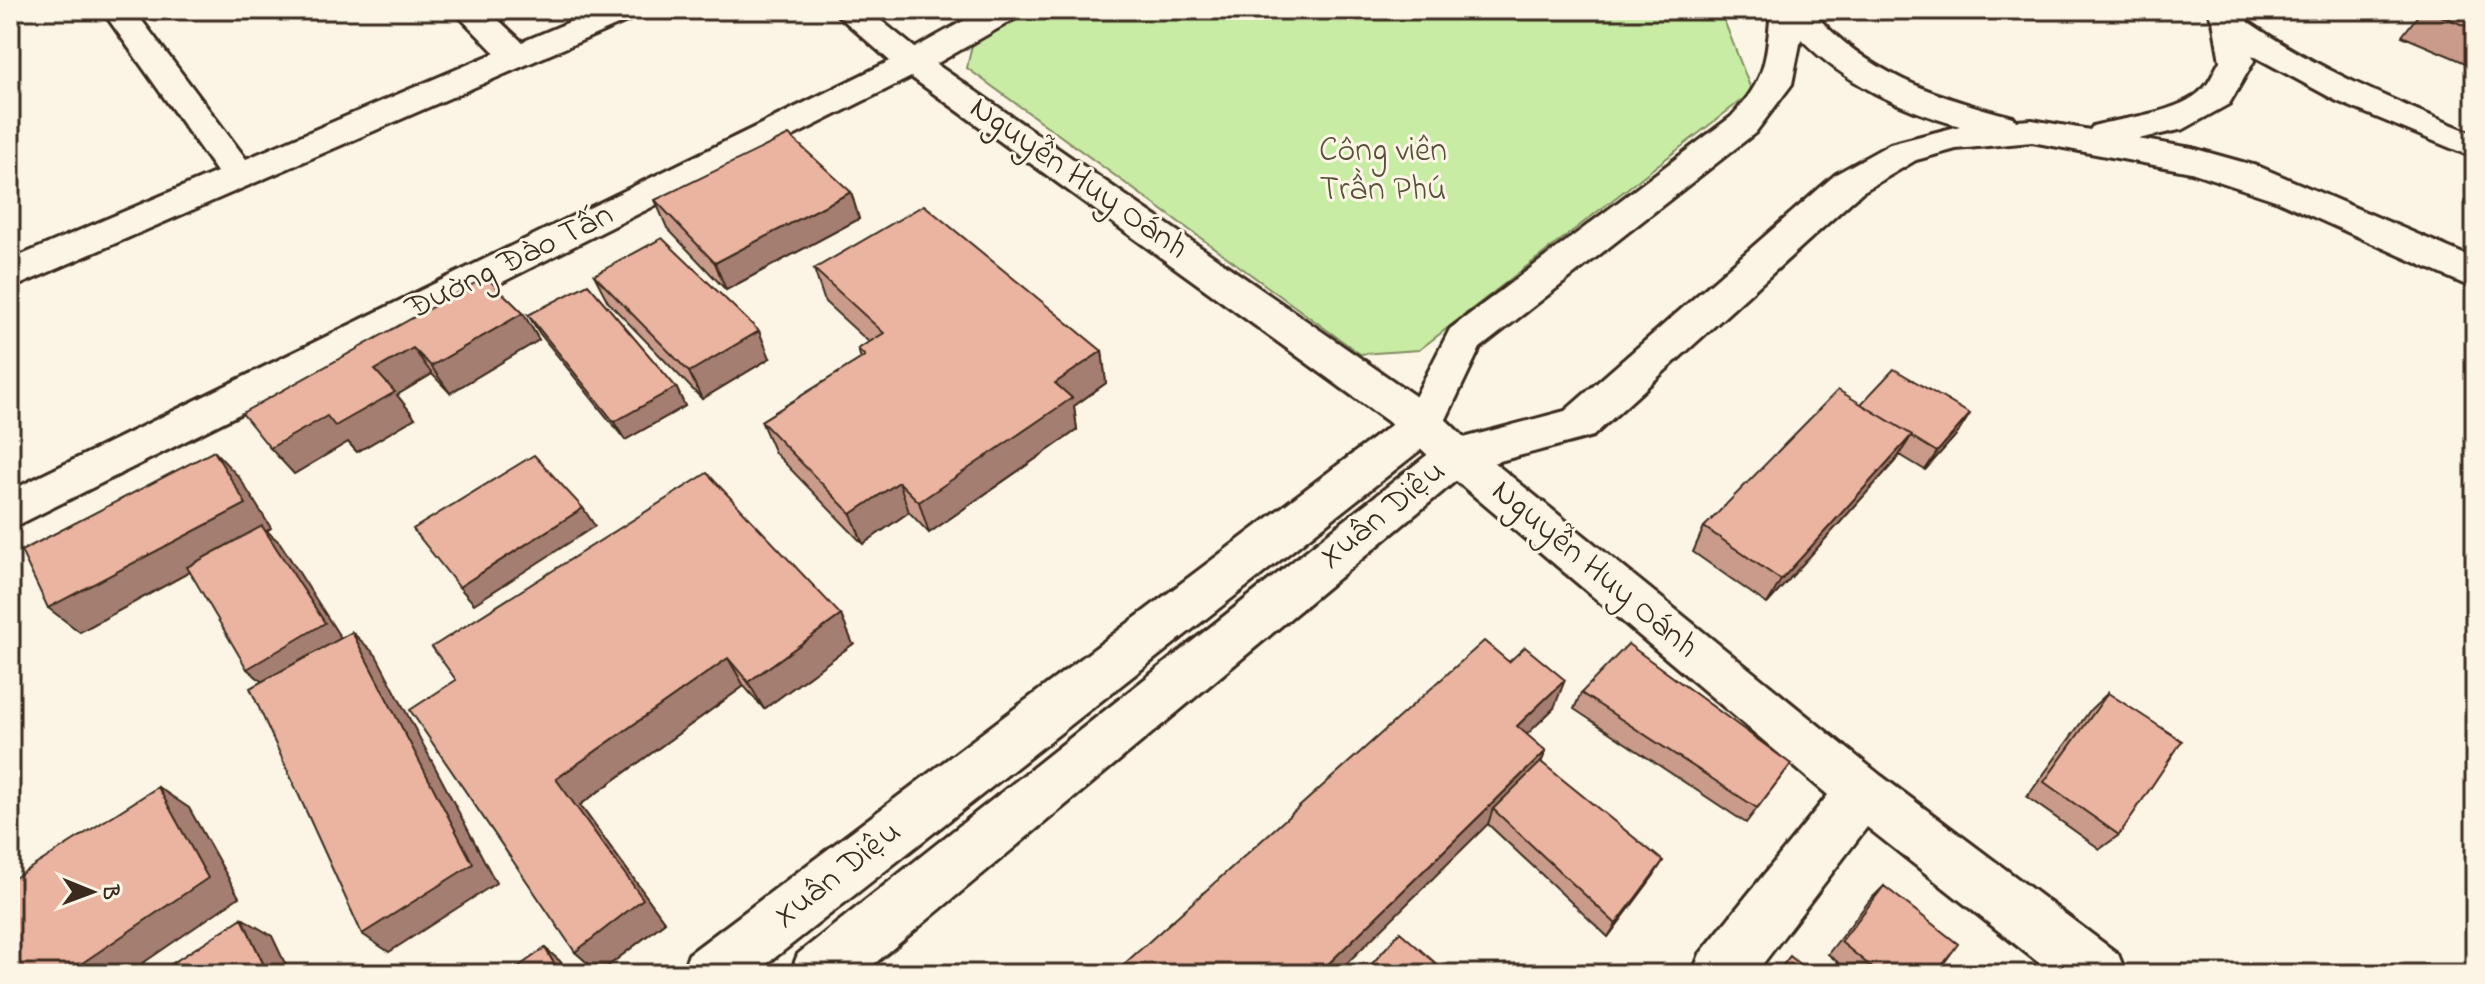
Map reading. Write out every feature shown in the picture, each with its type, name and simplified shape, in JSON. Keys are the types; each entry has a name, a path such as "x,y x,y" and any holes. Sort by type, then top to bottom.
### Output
{"street":[{"path":"118,10 239,176"},
{"path":"469,10 517,56"},
{"path":"10,275 625,10"},
{"name":"Nguyễn Huy Oánh","path":"848,10 913,63 1423,424 1456,456 1862,792 2098,974"},
{"name":"Đường Đào Tấn","path":"10,511 913,63 1007,10"},
{"name":"Xuân Diệu","path":"709,974 1423,424 1464,339 1743,125 1768,98 1783,71 1787,10"},
{"path":"1794,10 1812,34 1852,67 1904,96 1966,118 2192,160 2247,175 2475,275"},
{"path":"2032,131 2108,134 2172,121 2217,96 2237,61 2228,14"},
{"path":"2228,14 2268,53 2311,78 2475,147"},
{"name":"Xuân Diệu","path":"818,974 1456,456 1578,424 1849,183 1903,152 1955,138 2032,131"},
{"path":"1720,974 1862,792"}],"green space":[{"name":"Công viên Trần Phú","path":"1026,10 1720,10 1752,92 1419,350 1360,354 967,68 973,40"}],"building":[{"path":"2427,10 2475,10 2475,30"},
{"path":"789,135 851,192 715,263 655,200"},
{"path":"924,205 1102,351 1055,383 1072,398 919,502 899,482 851,514 761,421 865,356 858,349 884,333 814,269"},
{"path":"662,238 759,331 689,372 594,275"},
{"path":"486,277 523,313 431,366 413,348 375,370 395,392 335,426 327,416 270,448 242,413"},
{"path":"588,284 676,387 614,422 528,315"},
{"path":"1894,369 1970,414 1937,452 1861,404"},
{"path":"1838,390 1912,435 1781,580 1704,527"},
{"path":"214,451 246,504 48,608 21,551"},
{"path":"534,455 583,508 459,587 413,529"},
{"path":"707,473 841,615 748,682 728,658 556,779 643,899 575,952 410,710 456,680 432,647"},
{"path":"262,526 325,623 247,669 187,567"},
{"path":"352,632 473,864 362,934 250,688"},
{"path":"1484,641 1509,662 1525,647 1565,680 1517,726 1546,751 1318,974 1113,974"},
{"path":"1628,644 1791,764 1757,808 1581,693"},
{"path":"2108,693 2182,741 2119,835 2044,782"},
{"path":"1541,762 1663,861 1616,924 1493,809"},
{"path":"158,787 208,878 66,974 10,974 10,881"},
{"path":"1884,886 1958,944 1936,974 1880,974 1841,942"},
{"path":"242,918 268,974 156,974"},
{"path":"1400,932 1448,974 1363,974"},
{"path":"545,948 560,974 508,974"},
{"path":"1790,956 1811,974 1776,974"}]}
